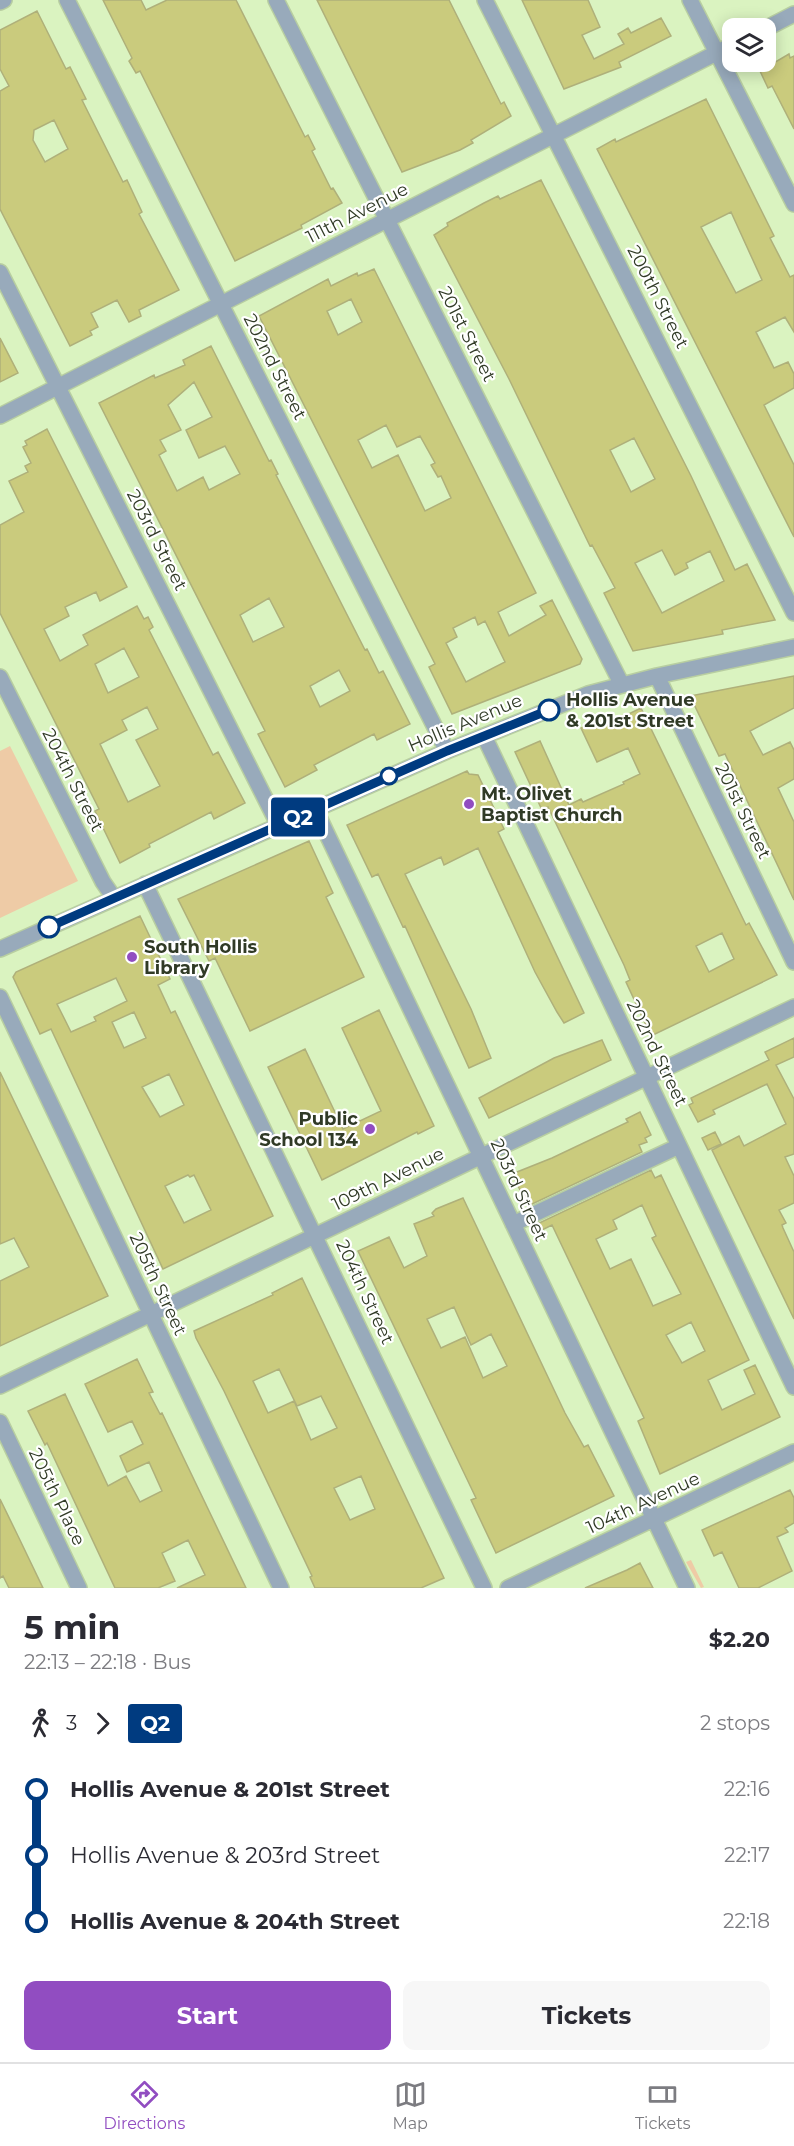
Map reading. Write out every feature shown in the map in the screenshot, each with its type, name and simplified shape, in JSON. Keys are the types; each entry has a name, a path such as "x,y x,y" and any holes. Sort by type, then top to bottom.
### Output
{"street":[{"name":"202nd Street","path":"67,0 447,751"},
{"name":"201st Street","path":"276,0 622,685"},
{"name":"200th Street","path":"485,0 794,613"},
{"path":"690,0 794,204"},
{"path":"776,23 794,14"},
{"name":"111th Avenue","path":"0,416 722,50"},
{"name":"203rd Street","path":"0,272 279,826"},
{"name":"Hollis Avenue","path":"0,949 447,751 588,694 657,676 794,647"},
{"name":"201st Street","path":"657,676 794,962"},
{"name":"204th Street","path":"0,678 103,882 114,898"},
{"name":"202nd Street","path":"484,736 794,1387"},
{"name":"203rd Street","path":"315,809 687,1588"},
{"name":"204th Street","path":"146,885 484,1588"},
{"name":"205th Street","path":"0,997 281,1588"},
{"name":"109th Avenue","path":"0,1386 794,1007"},
{"path":"513,1224 680,1146"},
{"name":"205th Place","path":"0,1422 79,1588"},
{"name":"104th Avenue","path":"508,1588 794,1452"}],"shaded area":[{"path":"10,746 78,881 0,918 0,751"},
{"path":"691,1560 704,1587 701,1588 686,1562"}],"building":[{"path":"103,0 141,0 146,10 167,0 236,0 305,137 308,135 315,149 312,151 331,189 333,188 342,203 301,225 302,228 235,261 140,71 136,73 129,61 132,58"},
{"path":"317,0 449,0 501,104 504,102 511,116 471,140 473,143 460,150 402,172"},
{"path":"522,0 588,0 600,27 582,35 594,59 624,44 618,34 628,28 631,33 661,18 671,36 619,62 621,67 564,89"},
{"path":"37,11 66,69 70,67 86,99 82,100 123,182 127,180 142,212 139,214 179,290 139,310 141,316 129,322 117,300 91,313 98,327 90,331 92,335 70,346 0,209 0,91 9,86 0,69 0,30","holes":["54,120 68,149 45,162 33,140 34,130"]},
{"path":"789,54 790,58 794,56 794,129 772,86 768,88 760,72 776,72 776,62"},
{"path":"706,99 774,236 770,238 790,277 794,275 794,332 785,317 756,332 774,368 788,362 794,374 794,388 764,405 794,465 794,537 597,149 615,139 616,142","holes":["731,212 762,280 736,293 701,227"]},
{"path":"541,180 691,476 735,570 747,564 775,620 722,630 723,634 633,651 604,593 615,588 592,545 590,546 509,379 434,235 448,226 447,223 498,196 500,199","holes":["634,438 655,479 631,492 610,450","662,550 675,575 688,568 686,563 710,551 724,581 662,613 635,563"]},
{"path":"374,269 536,593 498,612 509,636 546,615 540,606 552,600 582,659 580,664 452,714 429,667 435,664 259,316 328,279 331,286 357,273 358,276","holes":["351,299 362,322 338,335 327,311","386,425 397,447 420,436 435,463 431,465 438,477 441,476 451,498 425,511 398,455 372,468 358,440","475,617 478,625 485,621 505,662 466,682 446,643 457,637 453,628"]},
{"path":"0,338 18,373 0,382"},
{"path":"211,346 269,461 271,460 278,474 276,475 365,650 367,649 379,673 383,671 410,724 377,740 374,734 314,765 317,770 285,787 258,734 265,731 99,403 154,375 155,378 185,365 183,360","holes":["194,382 212,417 186,430 199,458 225,446 240,474 209,490 203,477 177,491 159,455 166,451 160,440 181,430 168,405","269,598 284,627 253,642 240,615","339,670 350,691 320,707 310,686"]},
{"path":"47,429 127,587 100,601 96,592 65,607 69,616 44,629 60,661 88,645 83,635 137,606 144,619 148,617 153,627 149,630 213,755 218,752 245,803 214,819 211,812 149,844 150,847 120,863 95,811 99,809 0,613 0,525 24,512 9,481 28,472 25,466 31,463 23,447 27,445 25,441","holes":["124,648 139,677 108,693 95,664","147,707 158,729 136,740 160,786 128,802 100,744 127,730 122,720"]},
{"path":"794,676 794,708 750,731 763,755 790,742 794,750 794,779 778,788 794,822 794,900 725,754 719,756 690,696"},
{"path":"641,708 746,925 749,923 777,975 651,1036 626,982 630,980 624,965 548,807 542,810 515,752 540,741 569,805 581,799 583,802 624,784 623,782 640,774 628,748 597,762 581,728 607,716 610,723","holes":["722,933 734,959 709,972 696,946"]},
{"path":"467,771 469,774 478,775 504,829 498,832 584,1013 564,1023 535,972 478,848 444,865 441,857 405,874 471,1009 491,1058 469,1068 405,926 403,927 378,874 372,877 347,825"},
{"path":"309,841 333,893 326,897 364,977 250,1031 215,958 209,961 178,899"},
{"path":"140,916 170,979 158,985 171,1013 175,1011 273,1216 163,1269 51,1029 40,1034 13,977 16,972","holes":["116,978 127,1001 94,1017 96,1021 71,1032 57,1004","134,1012 146,1038 124,1048 112,1022","169,1074 184,1105 160,1117 142,1087","188,1175 190,1177 194,1175 211,1210 184,1223 165,1186"]},
{"path":"379,1010 434,1126 418,1134 417,1132 322,1180 268,1067 305,1049 343,1129 381,1111 342,1028"},
{"path":"794,1038 794,1057 776,1065 794,1099 794,1154 785,1157 794,1176 794,1203 779,1210 786,1223 782,1225 783,1228 794,1252 794,1319 712,1150 739,1136 744,1146 786,1124 767,1084 713,1110 715,1114 698,1122 689,1105 693,1103 691,1098 769,1060 765,1052"},
{"path":"602,1040 611,1060 489,1118 479,1098 554,1058"},
{"path":"0,1072 108,1296 0,1346 0,1281 29,1267 14,1238 0,1244"},
{"path":"640,1112 651,1135 645,1138 647,1142 639,1145 642,1152 528,1206 512,1174 628,1122 626,1119"},
{"path":"715,1132 721,1144 708,1150 702,1138"},
{"path":"651,1170 655,1178 661,1175 749,1360 708,1380 722,1410 755,1394 744,1370 755,1365 780,1417 660,1474 638,1421 644,1418 552,1225 540,1231 537,1224","holes":["642,1205 656,1236 652,1238 681,1294 653,1306 631,1259 610,1269 596,1239 617,1229 613,1220","691,1322 705,1351 682,1363 666,1335"]},
{"path":"463,1198 565,1413 584,1447 588,1445 614,1496 496,1553 471,1500 476,1498 358,1251 389,1237 404,1268 427,1256 414,1224 434,1216 432,1213 436,1209","holes":["454,1307 471,1345 491,1334 507,1366 483,1378 465,1337 441,1348 427,1319"]},
{"path":"302,1278 444,1578 421,1588 315,1588 310,1577 312,1576 194,1331 273,1295 272,1293","holes":["279,1369 297,1406 321,1396 337,1428 311,1440 294,1401 268,1413 253,1381","361,1476 375,1509 350,1520 334,1488"]},
{"path":"137,1359 153,1392 149,1393 160,1414 162,1413 246,1588 177,1588 205,1575 188,1540 162,1553 175,1581 158,1588 115,1588 47,1443 45,1445 28,1411 65,1394 108,1486 126,1476 140,1502 162,1491 149,1462 127,1472 120,1456 143,1444 132,1421 108,1432 85,1384"},
{"path":"790,1490 794,1498 794,1523 785,1528 788,1532 777,1537 792,1571 758,1588 739,1588 722,1552 714,1556 702,1530"},
{"path":"0,1499 43,1588 9,1588 3,1576 0,1578"},
{"path":"640,1563 653,1588 585,1588 627,1570"}],"bus line":[{"name":"Q2","path":"49,927 447,751 549,710"}],"place":[{"name":"Hollis Avenue & 201st Street","path":"549,710"},
{"name":"Mt. Olivet Baptist Church","path":"469,804"},
{"name":"South Hollis Library","path":"132,957"},
{"name":"Public School 134","path":"370,1129"}]}
